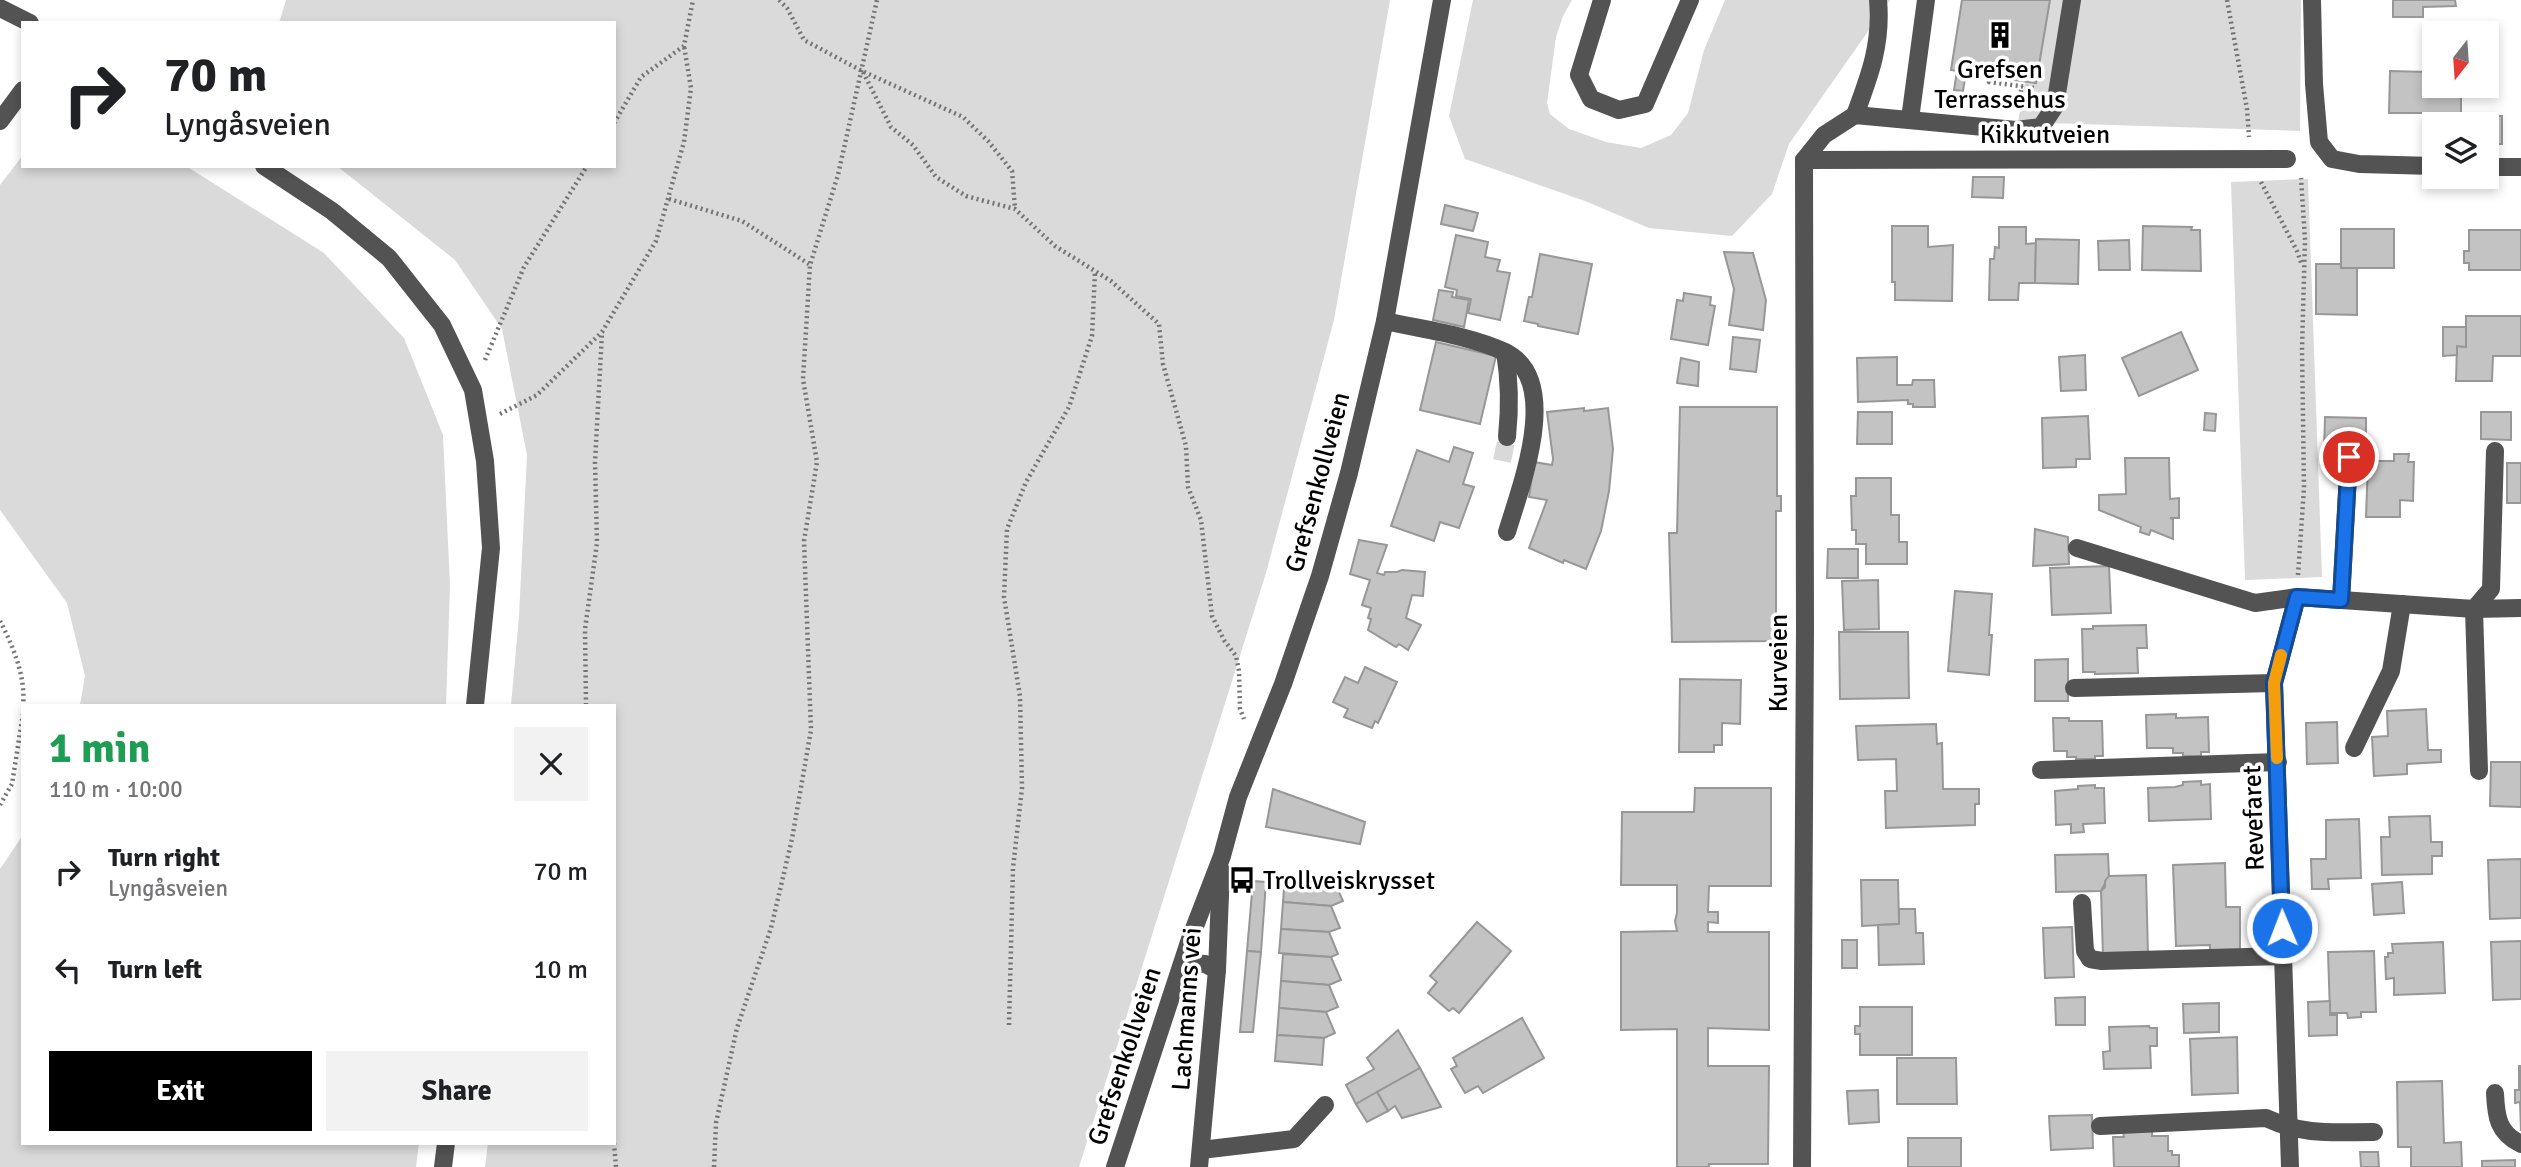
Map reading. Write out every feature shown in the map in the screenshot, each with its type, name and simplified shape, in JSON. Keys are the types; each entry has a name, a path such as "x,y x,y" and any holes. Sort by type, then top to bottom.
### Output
{"street":[{"name":"Grefsenkollveien","path":"1115,1167 1183,962 1222,856 1238,797 1283,684 1320,576 1367,407 1385,321 1442,0"},
{"path":"1602,0 1579,75 1591,99 1619,110 1645,104 1690,0"},
{"path":"1804,160 1824,135 1855,115 1875,62 1880,22 1878,0"},
{"path":"1910,119 1926,0"},
{"path":"1855,115 2016,130 2041,127 2055,106 2072,0"},
{"path":"2312,0 2316,130 2319,142 2332,159 2359,164 2422,166"},
{"path":"0,8 26,21"},
{"path":"0,121 21,93"},
{"name":"Kikkutveien","path":"1804,160 2254,168 2287,159"},
{"name":"Kurveien","path":"1801,1167 1805,628 1804,160"},
{"path":"2499,167 2521,167"},
{"path":"267,168 332,211 389,258 442,325 473,390 480,424 491,517 491,548 475,704"},
{"path":"1385,321 1463,338 1505,352 1517,360 1528,377 1536,404 1531,448 1507,532"},
{"path":"1505,352 1510,379 1507,437"},
{"path":"2479,771 2474,609 2491,589 2495,451"},
{"path":"2341,600 2349,457"},
{"path":"2077,548 2255,603 2297,597 2474,609 2521,608"},
{"name":"Revefaret","path":"2290,1167 2274,683 2297,597"},
{"path":"2354,748 2391,671 2402,604"},
{"path":"2074,688 2274,683"},
{"path":"2041,770 2278,762"},
{"name":"Lachmanns vei","path":"1200,1158 1217,970 1222,856"},
{"path":"2082,903 2085,951 2091,959 2192,960 2283,956"},
{"name":"Grefsenkollveien","path":"1183,962 1205,964 1217,970"},
{"path":"2495,1093 2496,1118 2501,1129 2521,1144"},
{"path":"1200,1158 1294,1139 1325,1105"},
{"path":"2100,1126 2266,1118 2288,1129 2306,1132 2375,1132"},
{"path":"443,1167 446,1145"}],"path":[{"path":"480,424 537,395 602,332 656,241 684,142 691,89 684,46 693,0"},
{"path":"779,0 787,8 804,40 862,71 963,117 988,141 1012,171 1015,209"},
{"path":"714,1167 719,1109 737,1028 774,915 792,839 811,730 804,541 817,462 803,379 810,265 838,174 877,0"},
{"path":"2227,0 2247,108 2254,168 2297,251 2302,268"},
{"path":"616,120 641,77 684,46"},
{"path":"862,71 891,127 913,145 936,177 966,196 1015,209 1055,246 1111,281 1159,324 1163,365 1186,446 1188,487 1200,520 1212,616 1236,656 1240,709 1247,726"},
{"path":"1990,76 1989,82 2022,86"},
{"path":"473,390 524,267 586,168"},
{"path":"2297,597 2304,488 2302,268 2305,240 2301,176"},
{"path":"668,199 742,221 810,265"},
{"path":"1009,1024 1013,868 1022,788 1020,696 1004,597 1007,529 1026,482 1069,407 1092,336 1095,270"},
{"path":"586,704 585,629 597,543 595,462 602,332"},
{"path":"0,621 20,674 23,704"},
{"path":"0,805 12,783 21,727"},
{"path":"614,1145 616,1167"}],"shaded area":[{"path":"286,0 1390,0 1334,320 1266,573 1079,1167 485,1167 488,1145 616,1145 616,704 511,704 519,616 527,455 502,329 455,260 340,168 616,168 616,21 280,21"},
{"path":"1473,0 1572,0 1556,37 1547,103 1550,114 1569,129 1606,142 1641,148 1671,135 1688,113 1704,50 1725,0 1890,0 1789,144 1772,194 1732,236 1649,228 1585,201 1465,159 1449,116"},
{"path":"2039,0 2301,0 2300,131 2018,122"},
{"path":"21,158 21,168 189,168 324,253 404,338 443,435 450,586 446,704 80,704 85,676 67,603 0,510 0,185"},
{"path":"2308,179 2322,577 2245,580 2231,182"},
{"path":"21,838 21,1145 419,1145 416,1167 0,1167 0,869"}],"building":[{"name":"Grefsen Terrassehus","path":"1962,0 2050,0 2036,83 1966,73 1963,91 1954,90 1957,71 1951,70"},
{"path":"2393,0 2455,0 2456,6 2423,7 2423,17 2393,17"},
{"path":"2390,71 2422,72 2422,98 2461,98 2461,112 2389,113"},
{"path":"2499,116 2502,116 2502,144 2499,144"},
{"path":"1973,177 2004,177 2003,198 1972,197"},
{"path":"1445,205 1478,213 1473,231 1441,224"},
{"path":"1892,226 1928,226 1928,247 1953,245 1952,301 1895,300 1895,282 1892,282"},
{"path":"2143,226 2192,227 2191,230 2200,230 2201,271 2142,270"},
{"path":"1999,227 2026,227 2026,244 2036,243 2035,283 2019,283 2018,300 1989,300 1990,259 1994,259 1995,247 1999,248"},
{"path":"2341,229 2394,229 2394,268 2341,268"},
{"path":"2469,230 2521,230 2521,270 2469,270 2469,263 2464,263 2464,251 2469,251"},
{"path":"1456,235 1488,242 1485,257 1500,260 1497,271 1510,273 1500,320 1468,313 1471,299 1456,296 1457,290 1445,287"},
{"path":"2036,239 2079,240 2078,284 2035,283"},
{"path":"2129,240 2130,270 2099,270 2098,241"},
{"path":"1724,252 1753,253 1766,300 1763,330 1729,325 1734,289"},
{"path":"1540,254 1592,264 1578,334 1524,321 1529,297 1532,297"},
{"path":"2316,264 2341,264 2341,268 2357,268 2357,315 2316,314"},
{"path":"1439,290 1453,292 1452,297 1469,300 1464,327 1433,320"},
{"path":"1684,293 1711,297 1710,305 1715,306 1708,345 1671,339 1677,300 1683,301"},
{"path":"2466,316 2521,316 2521,356 2493,356 2492,381 2456,381 2457,346 2466,347"},
{"path":"2443,327 2466,327 2466,347 2457,346 2457,355 2443,356"},
{"path":"2181,332 2198,370 2139,396 2122,358"},
{"path":"1733,337 1760,340 1756,372 1730,369"},
{"path":"1436,342 1496,356 1480,424 1420,410"},
{"path":"2085,355 2086,390 2061,391 2059,357"},
{"path":"1897,357 1897,385 1912,385 1913,380 1934,380 1935,407 1913,407 1913,404 1908,404 1908,400 1858,402 1857,358"},
{"path":"1681,358 1699,362 1698,386 1677,383"},
{"path":"1680,407 1777,407 1777,496 1781,496 1781,511 1776,511 1776,641 1672,642 1669,533 1677,533"},
{"path":"1584,408 1584,411 1608,408 1613,449 1609,491 1601,531 1586,569 1564,560 1563,563 1529,548 1547,500 1529,497 1534,462 1552,465 1553,459 1547,412"},
{"path":"1858,412 1892,412 1892,444 1857,444"},
{"path":"2481,412 2511,412 2511,440 2481,439"},
{"path":"2205,413 2216,414 2215,431 2204,430"},
{"path":"2088,416 2090,459 2076,459 2076,467 2043,468 2042,418"},
{"path":"2325,417 2366,418 2366,451 2324,450"},
{"path":"1454,447 1473,453 1463,484 1474,487 1459,528 1440,522 1434,541 1391,526 1417,450 1449,462"},
{"path":"2394,454 2409,454 2408,462 2414,462 2413,501 2400,500 2400,517 2366,517 2368,461 2394,461"},
{"path":"2125,458 2169,458 2170,499 2179,498 2179,518 2170,518 2173,519 2173,539 2151,530 2149,535 2140,532 2141,527 2099,510 2099,495 2126,494"},
{"path":"2507,463 2521,463 2521,503 2507,503"},
{"path":"1856,478 1891,478 1891,515 1899,515 1899,542 1907,542 1907,564 1866,564 1866,544 1856,544 1856,530 1852,530 1851,496 1856,496"},
{"path":"2035,529 2068,537 2069,564 2033,566"},
{"path":"1359,540 1387,545 1377,573 1384,575 1385,572 1402,570 1425,572 1423,596 1412,595 1406,618 1421,625 1408,650 1399,644 1396,647 1368,630 1371,608 1362,605 1370,580 1350,574"},
{"path":"1828,549 1858,549 1858,578 1827,578"},
{"path":"2109,566 2111,613 2052,615 2050,568"},
{"path":"1878,580 1879,629 1844,630 1842,581"},
{"path":"1955,591 1992,594 1989,675 1948,671"},
{"path":"2146,625 2147,648 2137,648 2138,673 2083,672 2082,629 2093,629 2093,626"},
{"path":"1839,632 1908,632 1909,698 1840,699"},
{"path":"2068,659 2068,701 2035,701 2035,660"},
{"path":"1365,667 1397,682 1378,723 1375,721 1372,728 1344,717 1348,709 1333,702 1345,677 1358,683"},
{"path":"1680,679 1741,680 1740,724 1722,723 1722,745 1714,745 1714,752 1679,752"},
{"path":"2426,709 2428,750 2441,750 2441,762 2407,764 2407,774 2374,776 2372,737 2388,736 2387,711"},
{"path":"2176,714 2176,718 2208,717 2209,752 2201,752 2201,756 2183,756 2183,753 2173,753 2173,748 2147,748 2146,715"},
{"path":"2053,718 2102,721 2103,756 2076,759 2067,757 2067,751 2054,751"},
{"path":"2337,722 2338,763 2307,764 2306,723"},
{"path":"1936,724 1937,744 1942,743 1943,789 1979,789 1979,804 1975,804 1975,825 1886,828 1885,791 1897,791 1896,759 1858,760 1856,726"},
{"path":"2491,762 2521,762 2521,807 2490,806"},
{"path":"2201,781 2201,785 2210,784 2211,819 2149,821 2148,788 2175,787 2183,785 2183,782"},
{"path":"2095,785 2095,788 2104,788 2105,823 2083,824 2084,832 2071,833 2071,824 2056,825 2055,791"},
{"path":"1695,788 1771,788 1771,886 1709,886 1708,912 1718,912 1718,923 1708,922 1708,932 1769,932 1769,1030 1708,1028 1708,1066 1769,1066 1768,1164 1677,1167 1677,1029 1621,1030 1621,932 1677,931 1677,885 1621,885 1622,812 1694,812"},
{"path":"1273,789 1365,822 1360,844 1266,827"},
{"path":"2430,816 2431,842 2442,842 2442,856 2432,856 2432,874 2382,875 2381,837 2390,837 2389,817"},
{"path":"2359,819 2361,878 2328,879 2329,889 2312,889 2311,859 2326,859 2326,820"},
{"path":"2108,854 2109,876 2101,891 2056,892 2055,855"},
{"path":"2521,859 2521,918 2490,919 2488,860"},
{"path":"2225,863 2226,907 2240,907 2240,957 2210,958 2210,945 2176,946 2173,865"},
{"path":"1285,875 1333,879 1343,901 1331,906 1283,902"},
{"path":"2146,875 2148,955 2103,957 2101,891 2105,887 2105,881 2109,876"},
{"path":"1861,880 1898,880 1899,924 1862,926"},
{"path":"1253,881 1266,882 1261,952 1247,951"},
{"path":"2402,882 2404,913 2374,915 2372,884"},
{"path":"1283,902 1331,906 1340,928 1329,932 1281,929"},
{"path":"1899,909 1915,909 1916,933 1923,933 1924,964 1879,965 1878,925 1899,924"},
{"path":"1477,922 1511,951 1459,1013 1453,1008 1449,1011 1428,993 1437,982 1430,976"},
{"path":"2072,927 2074,977 2045,978 2043,928"},
{"path":"1281,929 1329,932 1338,954 1331,957 1279,953"},
{"path":"1842,940 1857,940 1857,968 1842,968"},
{"path":"2521,941 2521,999 2493,1000 2491,942"},
{"path":"2443,942 2445,993 2394,995 2394,978 2386,979 2385,957 2388,957 2388,953 2393,953 2392,944"},
{"path":"1247,951 1261,952 1253,1032 1240,1032"},
{"path":"2374,951 2376,1012 2361,1012 2361,1017 2348,1018 2347,1013 2330,1013 2328,952"},
{"path":"1283,954 1331,957 1341,980 1329,985 1281,981"},
{"path":"1281,981 1329,985 1338,1007 1326,1012 1279,1008"},
{"path":"2085,997 2085,1025 2056,1025 2055,998"},
{"path":"2330,1001 2330,1015 2337,1015 2337,1035 2309,1036 2308,1002"},
{"path":"2219,1003 2219,1032 2184,1033 2183,1004"},
{"path":"1860,1007 1912,1007 1912,1055 1860,1055 1860,1034 1855,1034 1855,1026 1860,1026"},
{"path":"1279,1008 1326,1012 1335,1033 1324,1038 1277,1035"},
{"path":"1522,1018 1544,1058 1483,1093 1478,1086 1465,1093 1451,1069 1457,1066 1453,1058"},
{"path":"2109,1027 2157,1028 2157,1046 2150,1046 2151,1068 2104,1069 2103,1052 2110,1051"},
{"path":"1398,1030 1420,1068 1356,1104 1346,1085 1374,1069 1367,1058"},
{"path":"1277,1035 1324,1038 1322,1065 1275,1061"},
{"path":"2237,1037 2238,1093 2192,1095 2190,1039"},
{"path":"1897,1058 1956,1058 1957,1104 1897,1104"},
{"path":"2519,1066 2521,1131 2520,1102 2515,1103 2515,1090 2519,1090"},
{"path":"1420,1068 1441,1107 1402,1118 1395,1106 1388,1111 1377,1092"},
{"path":"2442,1081 2444,1143 2461,1142 2462,1167 2411,1167 2411,1147 2398,1147 2397,1082"},
{"path":"1878,1090 1879,1122 1849,1124 1847,1091"},
{"path":"1377,1092 1388,1111 1367,1122 1356,1104"},
{"path":"2092,1115 2093,1148 2051,1150 2049,1116"},
{"path":"2152,1130 2152,1136 2168,1136 2168,1151 2172,1151 2172,1155 2179,1155 2179,1167 2114,1167 2113,1137 2124,1137 2123,1131"},
{"path":"1908,1138 1961,1138 1961,1167 1908,1167"},
{"path":"2360,1152 2378,1152 2379,1167 2361,1167"},
{"path":"2515,1160 2515,1167 2482,1167 2482,1161"}],"tunnel":[{"path":"1502,461 1507,437"}],"slow traffic":[{"path":"2277,758 2274,683 2281,655"}],"place":[{"name":"Grefsen Terrassehus","path":"2000,35"},
{"name":"Trollveiskrysset","path":"1242,880"}],"route":[{"path":"2282,928 2274,683 2297,597 2341,600 2349,457"}]}
